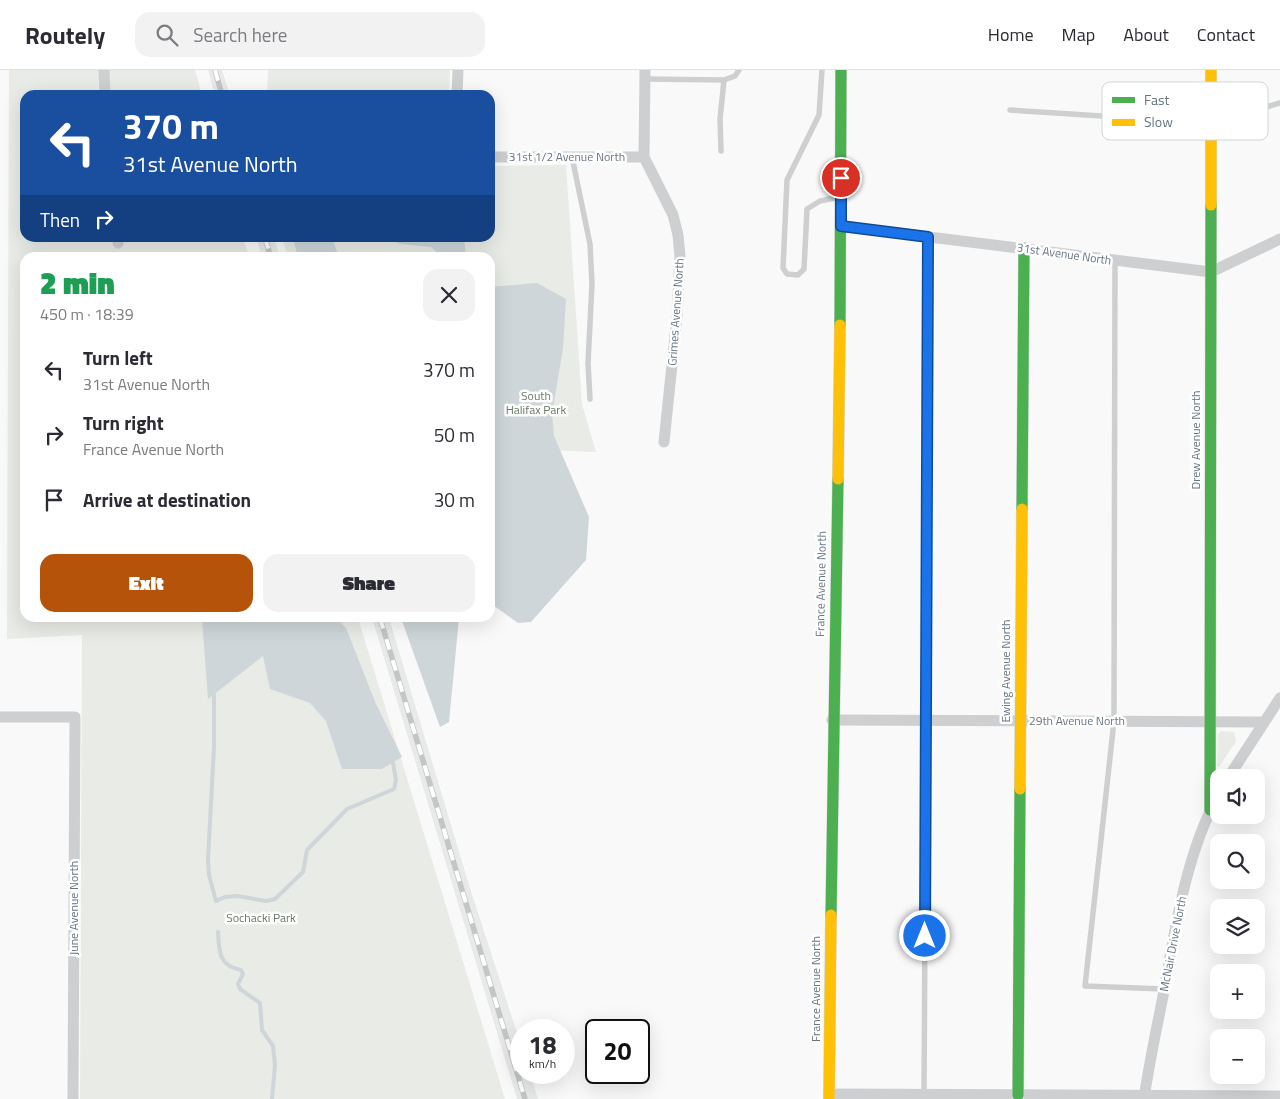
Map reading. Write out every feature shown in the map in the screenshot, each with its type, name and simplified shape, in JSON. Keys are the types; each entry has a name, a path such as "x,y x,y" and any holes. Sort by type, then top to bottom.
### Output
{"street":[{"path":"104,70 105,90"},
{"path":"458,70 458,90"},
{"name":"France Avenue North","path":"829,1096 832,720 841,226 841,70"},
{"name":"Grimes Avenue North","path":"645,74 644,158 667,202 678,235 678,308 664,442"},
{"name":"Drew Avenue North","path":"1210,810 1211,140"},
{"name":"31st 1/2 Avenue North","path":"495,157 644,158"},
{"name":"31st Avenue North","path":"841,226 1211,272"},
{"path":"1211,272 1280,239"},
{"name":"Ewing Avenue North","path":"1018,1095 1024,248"},
{"path":"1233,769 1262,722 1280,698"},
{"name":"June Avenue North","path":"0,717 74,718 73,1099"},
{"name":"29th Avenue North","path":"832,720 1262,722"},
{"name":"McNair Drive North","path":"1144,1097 1174,932 1187,877 1210,810"},
{"path":"829,1096 924,1094 1144,1097 1280,1096"}],"lane":[{"path":"645,74 724,80 735,76 739,70"},
{"path":"822,70 819,115 787,180 783,268 787,274 798,275 804,269 808,209 820,201 841,196"},
{"path":"721,151 720,131 724,80"},
{"path":"1010,110 1102,116"},
{"path":"572,157 590,244 592,284 588,355 590,400"},
{"path":"924,1094 928,237"},
{"path":"1115,261 1114,721 1085,986 1164,989"}],"shaded area":[{"path":"208,70 222,70 228,90 214,90"},
{"path":"257,242 275,242 278,252 260,252"},
{"path":"294,242 333,242 337,252 297,252"},
{"path":"396,242 464,242 465,252 436,252 431,247"},
{"path":"537,283 566,299 563,348 552,414 554,436 589,517 586,560 531,622 518,623 495,607 495,287"},
{"path":"202,622 340,622 346,628 376,704 402,757 382,769 342,769 326,721 310,703 270,689 263,656 208,699"},
{"path":"373,622 390,622 469,885 513,1019 510,1019 510,1076"},
{"path":"402,622 459,622 449,722 440,727"},
{"path":"512,1084 533,1084 538,1099 517,1099"}],"green space":[{"name":"Sochacki Park","path":"9,70 195,70 201,90 20,90 20,242 244,242 247,252 20,252 20,622 359,622 505,1099 80,1099 82,635 7,639"},
{"path":"268,70 450,70 449,90 267,90"},
{"name":"South Halifax Park","path":"566,165 582,404 596,452 495,448 495,252 286,252 283,242 495,242 495,166"},
{"path":"1221,731 1234,732 1236,741 1219,767 1217,767 1218,734"}],"waterway":[{"path":"214,695 214,747 208,859 209,875 216,901 225,897 237,896 266,901 275,899 303,872 307,850 347,809 394,789 396,780 393,763"},
{"path":"218,932 220,952 224,961 228,965 241,970 243,974 238,984 240,989 260,1003 262,1030 273,1046 275,1065 272,1099"}],"railway":[{"path":"215,70 221,90"},
{"path":"266,242 269,252"},
{"path":"381,622 525,1099"}],"traffic: fast":[{"path":"840,325 841,70"},
{"path":"1210,769 1211,205"},
{"path":"1022,509 1024,248"},
{"path":"831,915 838,479"},
{"path":"1018,1095 1020,789"}],"traffic: slow":[{"path":"1211,70 1211,82"},
{"path":"1211,140 1211,205"},
{"path":"838,479 840,325"},
{"path":"1020,789 1022,509"},
{"path":"829,1099 831,915"}],"route":[{"path":"841,178 841,226 928,237 925,936"}]}
